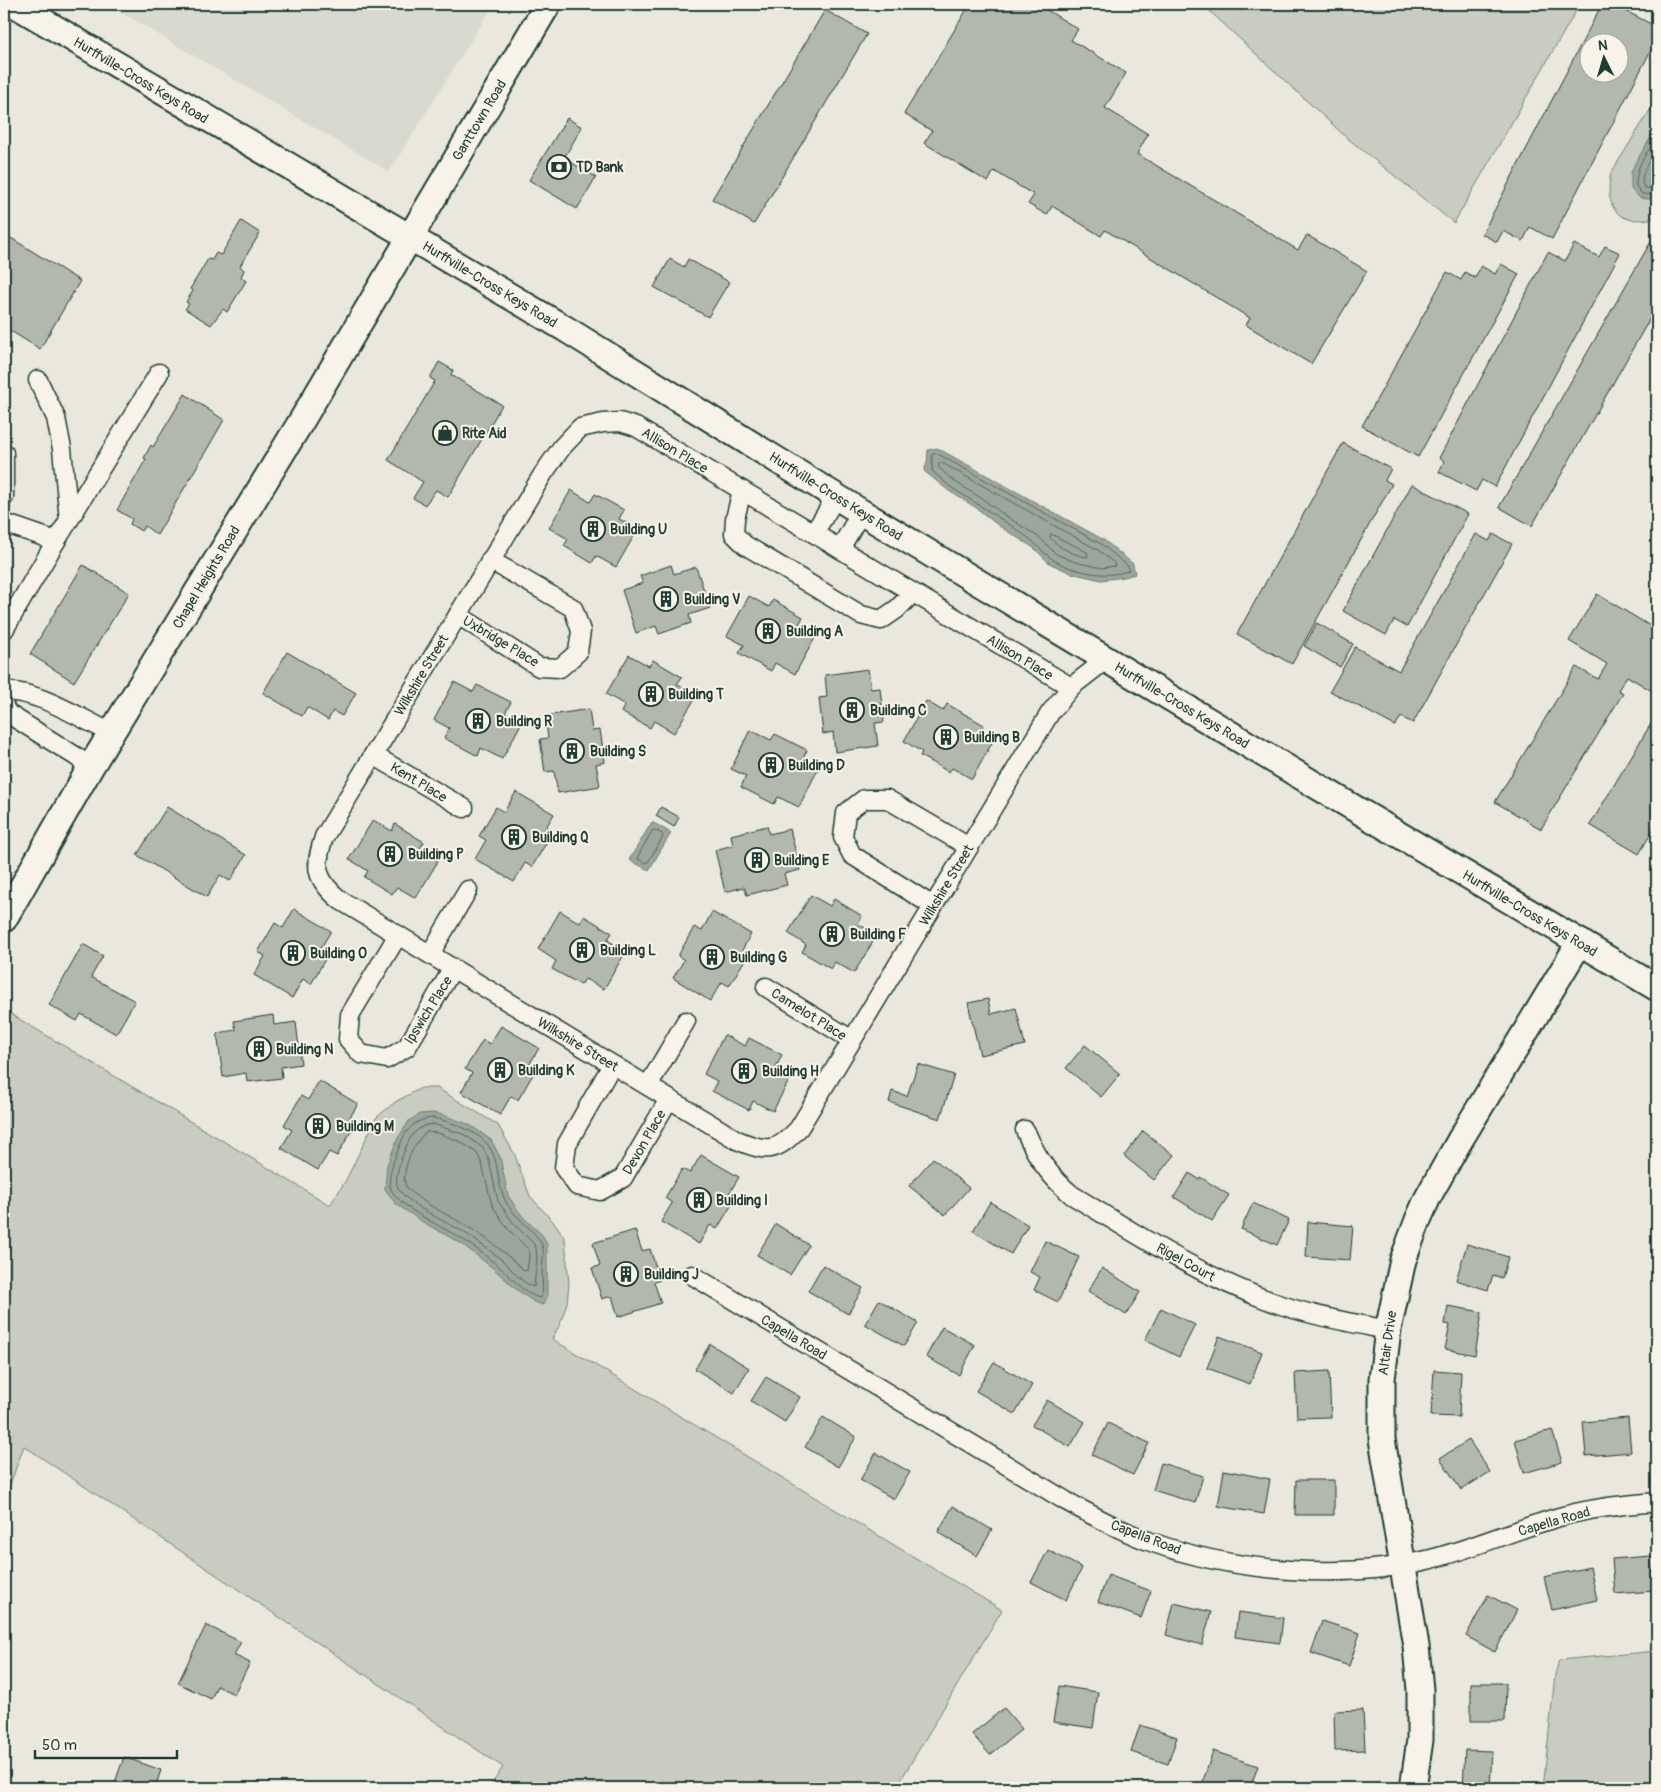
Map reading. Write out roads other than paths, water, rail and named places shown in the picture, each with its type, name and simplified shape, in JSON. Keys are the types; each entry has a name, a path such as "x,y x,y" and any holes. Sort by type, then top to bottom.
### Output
{"street":[{"name":"Hurffville-Cross Keys Road","path":"14,4 137,78 410,236 583,340 836,497 1657,988"},
{"name":"Ganttown Road","path":"410,236 548,4"},
{"name":"Chapel Heights Road","path":"4,919 90,768 299,425 410,236"},
{"path":"4,630 159,373"},
{"path":"38,380 56,418 62,449 69,520"},
{"name":"Allison Place","path":"543,474 562,447 580,428 602,423 620,422 636,427 1071,687"},
{"path":"4,453 4,497"},
{"name":"Wilkshire Street","path":"543,474 324,837 318,854 318,871 325,888 340,900 669,1099 738,1140 754,1147 770,1149 786,1142 799,1128 1050,714 1071,687 1107,659"},
{"path":"742,490 735,519 734,534 745,545 861,615 881,620 897,609 913,593"},
{"path":"814,533 836,497"},
{"path":"840,549 861,512"},
{"path":"4,523 56,541"},
{"name":"Uxbridge Place","path":"458,615 539,666 560,668 578,652 581,631 572,608 490,560"},
{"path":"4,692 14,690 44,700 112,733"},
{"path":"4,706 7,713 77,757 90,768"},
{"name":"Kent Place","path":"373,755 464,808"},
{"path":"933,906 852,855 843,837 846,813 864,799 887,799 968,847"},
{"path":"430,954 468,890"},
{"name":"Ipswich Place","path":"398,935 350,1015 348,1039 361,1054 387,1059 406,1047 453,968"},
{"name":"Altair Drive","path":"1413,1788 1420,1740 1420,1690 1416,1646 1382,1439 1382,1379 1388,1330 1403,1260 1428,1197 1456,1147 1580,942"},
{"name":"Camelot Place","path":"766,987 852,1040"},
{"path":"648,1086 686,1021"},
{"name":"Devon Place","path":"612,1064 567,1144 564,1168 577,1186 600,1191 623,1178 669,1099"},
{"name":"Rigel Court","path":"1025,1130 1038,1159 1057,1183 1072,1195 1190,1265 1215,1278 1272,1302 1388,1330"},
{"name":"Capella Road","path":"692,1275 1066,1501 1150,1542 1228,1562 1278,1570 1368,1569 1430,1559 1586,1510 1657,1502"}],"water":[{"path":"1657,128 1657,200 1640,198 1631,189 1631,173 1635,163"},
{"path":"937,448 1104,540 1133,564 1135,574 1101,580 1071,573 1049,563 1034,548 949,491 924,471 928,450"},
{"path":"652,822 671,833 649,870 629,860"},
{"path":"433,1113 470,1125 491,1140 500,1157 508,1196 523,1217 543,1236 547,1245 547,1298 543,1305 534,1302 516,1289 462,1244 396,1204 385,1189 387,1165 397,1140 409,1121 420,1114"}],"place":[{"name":"TD Bank","path":"559,167"},
{"name":"Rite Aid","path":"445,433"},
{"name":"Building U","path":"593,529"},
{"name":"Building V","path":"666,599"},
{"name":"Building A","path":"768,631"},
{"name":"Building T","path":"651,694"},
{"name":"Building C","path":"852,710"},
{"name":"Building R","path":"478,721"},
{"name":"Building B","path":"946,737"},
{"name":"Building S","path":"572,751"},
{"name":"Building D","path":"771,765"},
{"name":"Building Q","path":"514,837"},
{"name":"Building P","path":"390,854"},
{"name":"Building E","path":"757,860"},
{"name":"Building F","path":"832,934"},
{"name":"Building L","path":"582,950"},
{"name":"Building O","path":"293,953"},
{"name":"Building G","path":"712,957"},
{"name":"Building N","path":"259,1049"},
{"name":"Building K","path":"500,1070"},
{"name":"Building H","path":"744,1071"},
{"name":"Building M","path":"318,1126"},
{"name":"Building I","path":"699,1200"},
{"name":"Building J","path":"626,1274"}]}
